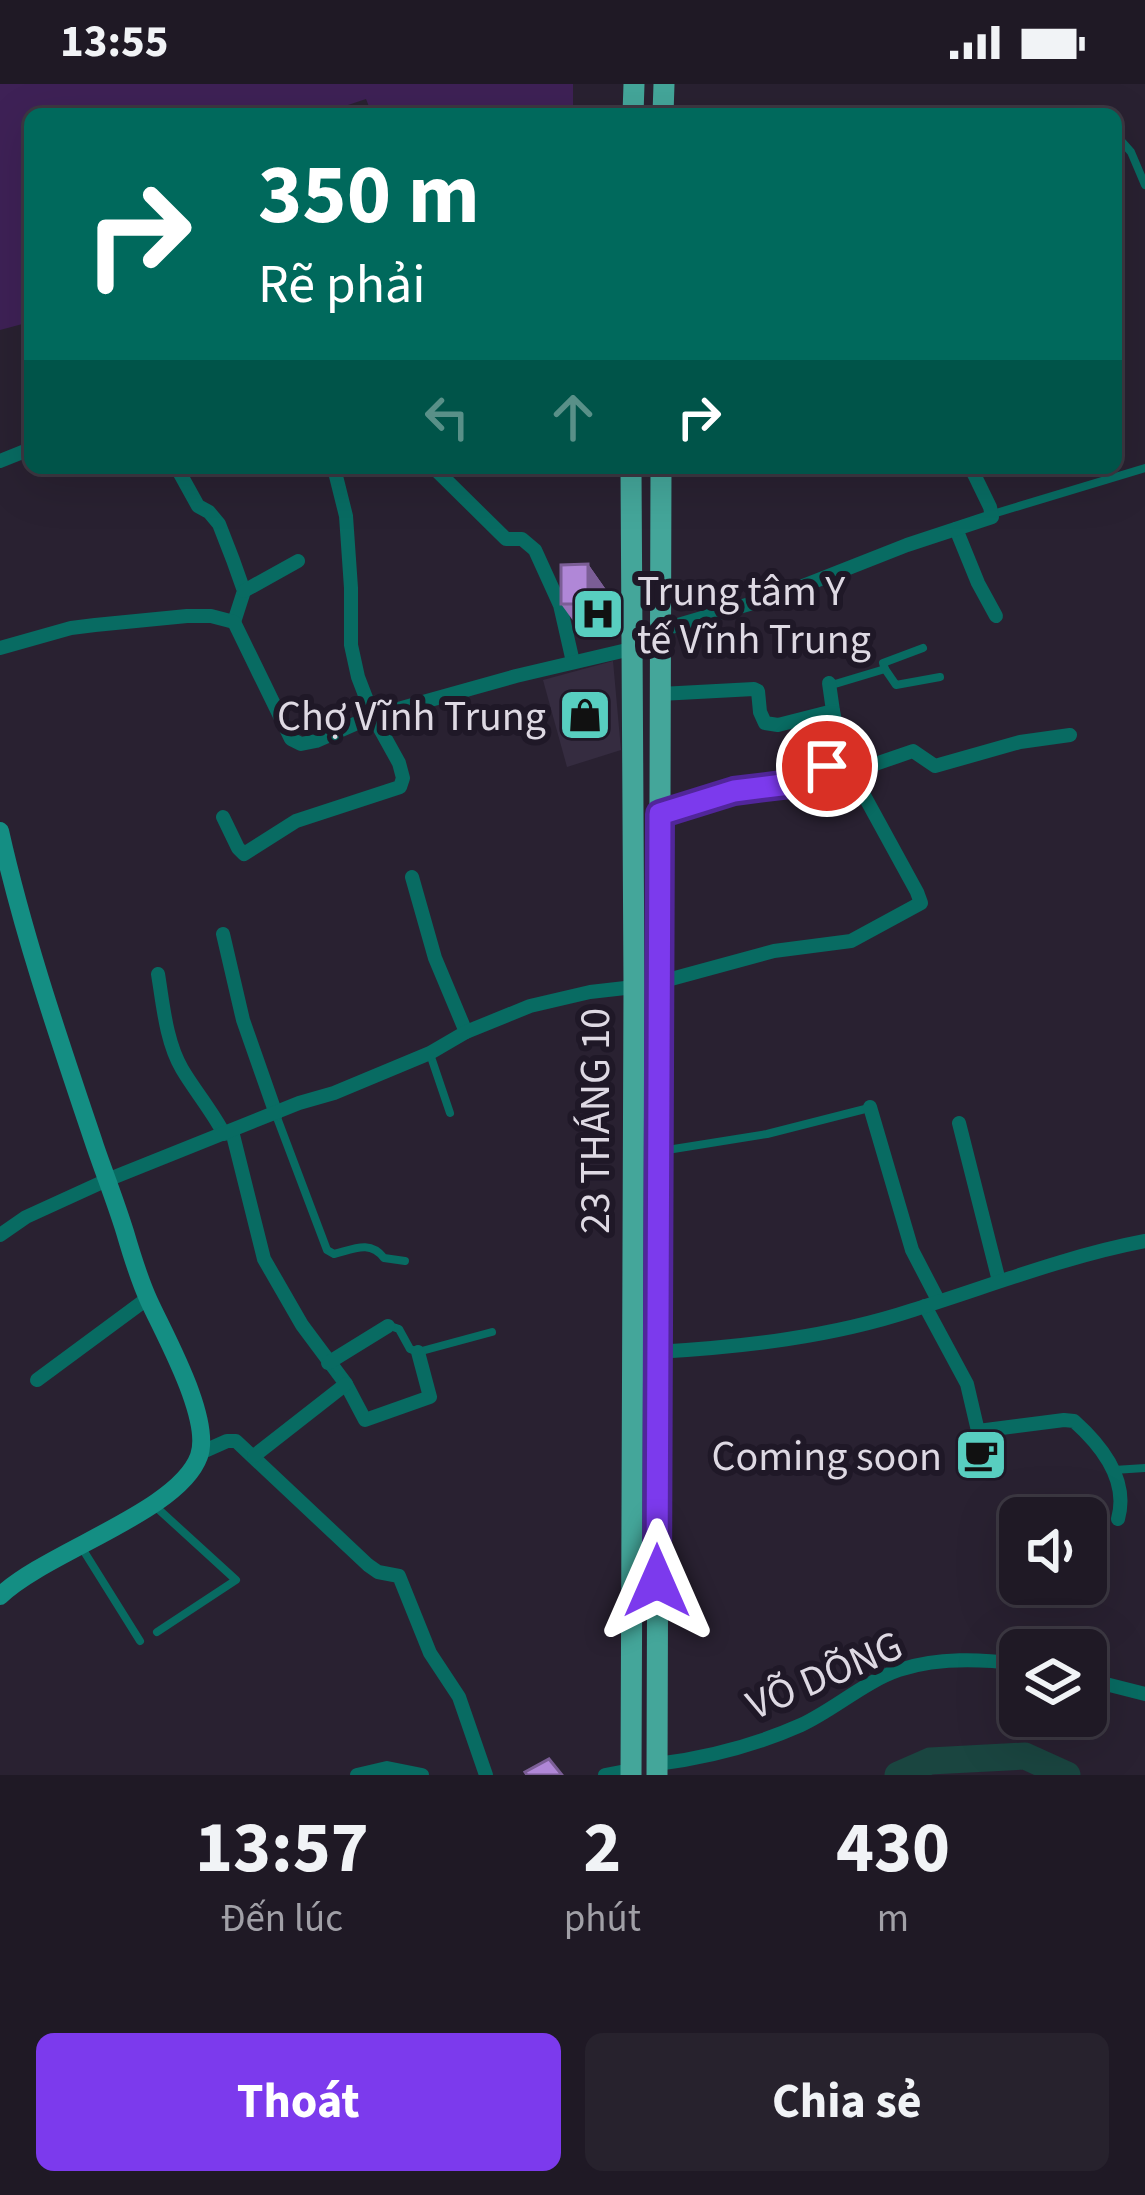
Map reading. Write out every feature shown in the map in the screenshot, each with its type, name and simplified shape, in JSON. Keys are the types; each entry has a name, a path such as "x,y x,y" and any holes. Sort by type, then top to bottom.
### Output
{"main road":[{"name":"23 THÁNG 10","path":"631,474 631,1773"},
{"name":"23 THÁNG 10","path":"657,1770 661,474"},
{"path":"634,987 660,982"},
{"path":"631,1773 657,1770"}],"street":[{"path":"180,474 198,506 219,524 244,591 234,622"},
{"path":"223,817 244,854 296,821 400,787 403,778 358,677 351,645 346,516 336,474"},
{"path":"440,474 506,539 522,539 535,550 560,605 573,662"},
{"path":"661,630 780,595 992,517 973,474"},
{"path":"956,529 996,616"},
{"path":"244,591 298,561"},
{"path":"0,647 70,628 199,616 224,618 234,622 291,739 302,745 373,716 631,649"},
{"path":"660,982 774,951 851,941 920,904 842,755 829,683"},
{"path":"661,694 754,689 765,723 771,724 832,711"},
{"path":"852,772 913,751 935,766 1020,742 1070,735"},
{"path":"660,814 734,791 790,784 842,755"},
{"path":"0,1596 33,1570 154,1504 184,1480 200,1453 198,1420 188,1386 148,1298 8,899 1,842"},
{"path":"412,877 435,958 466,1032"},
{"path":"223,934 243,1020 276,1114"},
{"path":"158,974 171,1043 180,1066 228,1133 264,1258 365,1420 430,1397 418,1352"},
{"path":"0,1234 107,1180 430,1053 466,1032 530,1006 634,987"},
{"path":"871,1107 912,1250 967,1384 978,1432 1074,1421 1114,1470 1121,1494 1118,1519"},
{"path":"959,1123 999,1281"},
{"path":"656,1352 746,1346 822,1333 1101,1249 1145,1241"},
{"path":"37,1380 148,1298"},
{"path":"328,1363 388,1326"},
{"path":"254,1456 346,1384"},
{"path":"200,1453 236,1441 368,1564 378,1572 399,1576 430,1653 459,1697 486,1775"},
{"name":"VÕ DÕNG","path":"657,1770 784,1732 898,1671 952,1661 999,1662"},
{"path":"1107,1684 1145,1694"},
{"path":"357,1775 387,1768 422,1775"},
{"path":"605,1775 631,1773"}],"lane":[{"path":"1122,142 1145,185"},
{"path":"993,514 1145,468"},
{"path":"923,648 883,663 885,669 896,685 940,677"},
{"path":"829,683 885,669"},
{"path":"430,1053 450,1113"},
{"path":"659,1152 767,1134 871,1107"},
{"path":"276,1114 326,1250 334,1254 367,1246 384,1258 405,1261"},
{"path":"388,1326 399,1329 410,1349 418,1352 492,1332"},
{"path":"1114,1470 1145,1468"},
{"path":"154,1504 236,1580 158,1632"},
{"path":"80,1544 140,1641"}],"shaded area":[{"path":"0,84 573,84 573,108 370,108 366,99 339,108 24,108 24,324 0,330"},
{"name":"Chợ Vĩnh Trung","path":"613,661 621,750 567,767 543,680"}],"building":[{"path":"588,564 588,604 561,604 561,565"},
{"path":"549,1759 562,1775 525,1772"}],"waterway":[{"path":"898,1775 930,1761 1025,1756 1067,1775"}],"place":[{"name":"Trung tâm Y tế Vĩnh Trung","path":"598,614"},
{"name":"Chợ Vĩnh Trung","path":"585,715"},
{"name":"Coming soon","path":"981,1455"}],"route":[{"path":"657,1581 660,814 734,791 790,784 827,766"}]}
